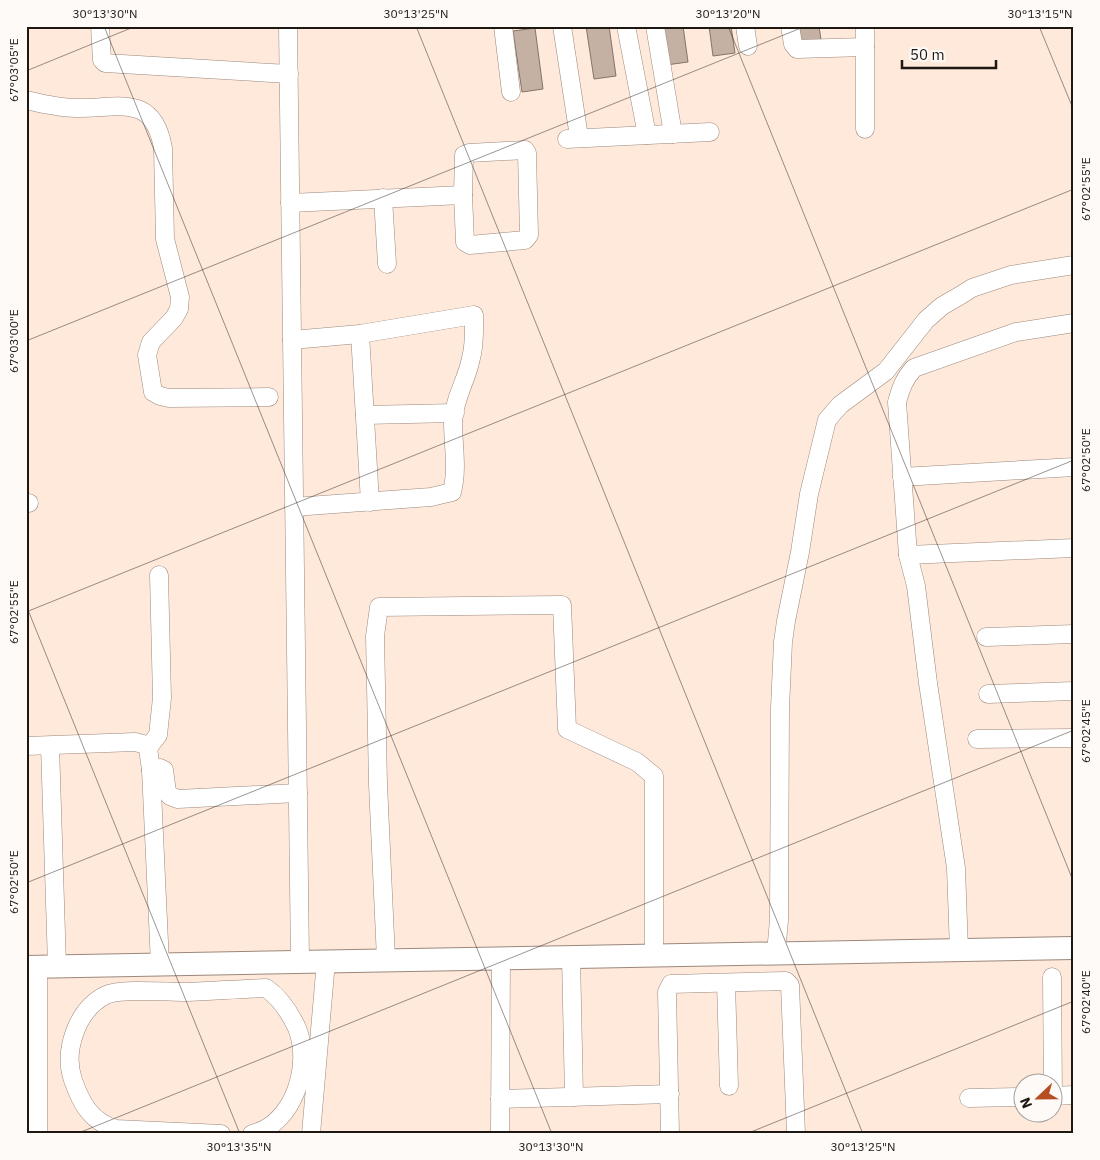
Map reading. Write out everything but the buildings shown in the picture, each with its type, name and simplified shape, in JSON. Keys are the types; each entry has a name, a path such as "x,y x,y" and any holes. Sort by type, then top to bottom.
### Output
{"main road":[{"path":"40,966 1074,948"}],"street":[{"path":"100,26 102,60 105,63 288,74"},
{"path":"288,26 300,961"},
{"path":"503,26 511,92"},
{"path":"562,26 573,138 710,132"},
{"path":"626,26 647,135"},
{"path":"655,26 672,134"},
{"path":"745,26 748,46"},
{"path":"790,26 793,44 797,49 865,47"},
{"path":"865,26 865,129"},
{"path":"26,100 59,108 130,106 145,112 156,124 161,134 165,239 180,297 179,309 174,318 151,342 147,355 153,392 169,398 268,397"},
{"path":"525,150 527,153 528,171 529,235 525,240 470,245 465,242 463,194 464,155 469,153 525,150"},
{"path":"290,203 463,194"},
{"path":"384,198 387,264"},
{"path":"776,952 779,920 780,708 783,642 809,494 827,420 840,405 886,371 926,320 942,306 961,294 972,288 1011,275 1074,265"},
{"path":"292,340 360,334 474,315 472,358 462,382 453,421 455,482 452,492 432,497 294,507"},
{"path":"959,950 956,868 928,683 916,586 908,555 897,402 901,385 914,368 1016,332 1074,323"},
{"path":"360,334 370,502"},
{"path":"364,415 454,413"},
{"path":"902,477 1074,467"},
{"path":"908,555 1074,548"},
{"path":"148,748 158,735 162,698 159,575"},
{"path":"386,960 378,784 375,636 379,607 562,605 567,729 637,762 654,776 654,955"},
{"path":"986,637 1074,634"},
{"path":"988,694 1074,691"},
{"path":"977,739 1074,738"},
{"path":"26,746 135,742 143,744 148,748 151,770 160,964"},
{"path":"38,1134 40,966 50,746"},
{"path":"151,770 160,768 164,770 167,792 170,796 178,798 298,793"},
{"path":"571,956 574,1097"},
{"path":"500,1134 501,958"},
{"path":"311,1134 326,960"},
{"path":"1052,977 1053,1072"},
{"path":"670,1134 667,992 669,986 671,984 786,981 790,985 796,1134"},
{"path":"726,983 728,1086"},
{"path":"221,1134 116,1129 103,1126 88,1111 78,1094 69,1063 72,1039 85,1012 105,995 120,992 186,992 266,988 279,1001 297,1028 302,1059 299,1082 290,1105 271,1131 252,1134"},
{"path":"297,1028 321,1023"},
{"path":"500,1099 670,1094"},
{"path":"969,1098 1012,1097"}]}
